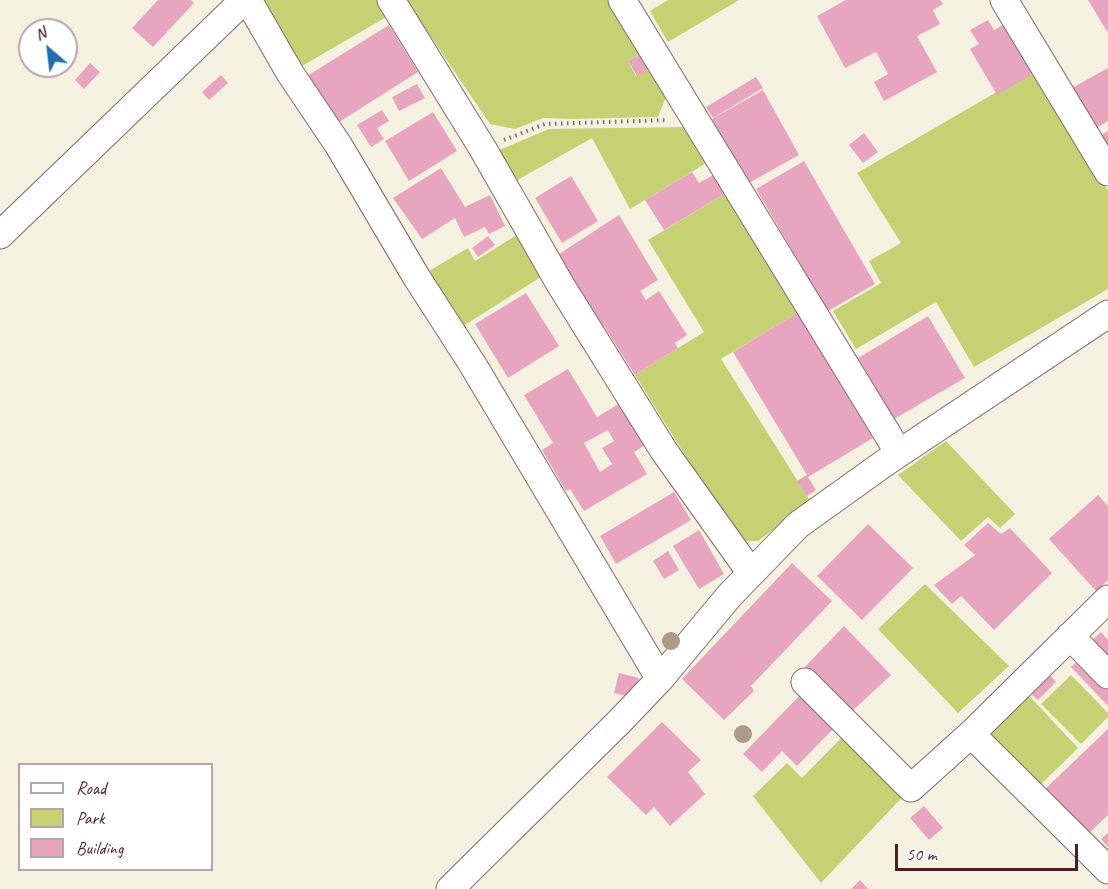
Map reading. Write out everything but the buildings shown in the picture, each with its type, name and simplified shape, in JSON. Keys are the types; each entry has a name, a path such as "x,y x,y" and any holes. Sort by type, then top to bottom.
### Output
{"street":[{"path":"0,235 246,0 290,73 339,146 660,679"},
{"path":"391,0 483,149 560,284 664,451 751,573"},
{"path":"622,0 899,453"},
{"path":"1004,0 1108,172"},
{"path":"450,889 660,679 751,573 798,525 899,453 1108,314"},
{"path":"805,682 911,789 971,734 1108,598"},
{"path":"1070,636 1108,675"},
{"path":"971,734 1108,870"}],"path":[{"path":"483,149 545,124 695,119"}],"green space":[{"path":"248,0 378,0 388,16 290,73"},
{"path":"406,0 611,0 643,53 628,61 636,76 652,67 668,92 658,117 543,118 515,129 490,124"},
{"path":"668,0 739,0 668,42 650,11"},
{"path":"1033,71 1108,191 1108,289 974,367 936,302 856,349 833,311 881,283 869,261 901,243 857,173"},
{"path":"686,127 708,162 630,209 592,138 514,182 497,151 549,129"},
{"path":"726,193 797,313 721,359 811,502 758,541 746,541 735,535 635,375 704,332 648,240"},
{"path":"528,228 552,270 452,333 417,278 468,248 475,261"},
{"path":"946,441 1015,514 1000,528 988,517 961,541 898,475"},
{"path":"925,584 1009,666 958,713 878,629"},
{"path":"1071,675 1108,713 1108,717 1081,744 1041,704"},
{"path":"1020,686 1078,748 1031,794 971,734"},
{"path":"851,728 911,788 821,883 753,796 787,763 802,778"}]}
